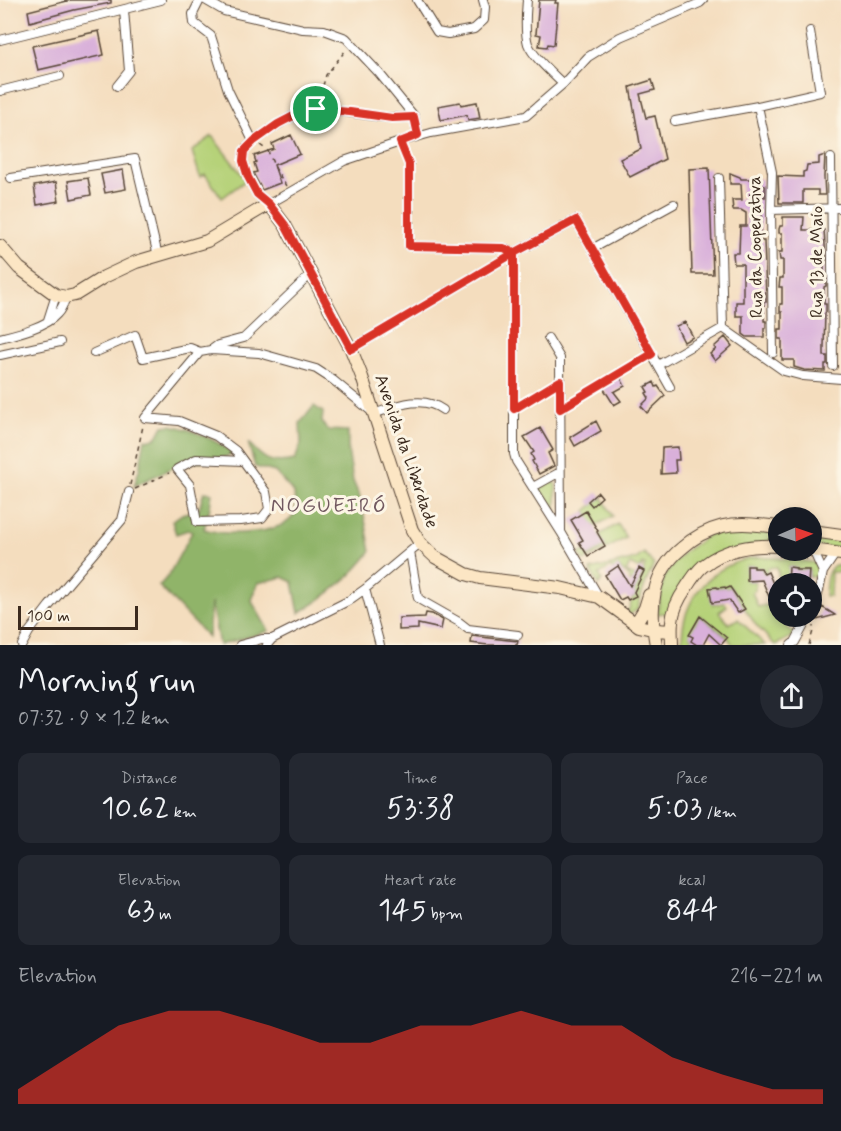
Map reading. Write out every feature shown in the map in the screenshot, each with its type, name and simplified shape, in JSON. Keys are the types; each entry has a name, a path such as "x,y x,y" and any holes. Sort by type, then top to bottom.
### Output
{"street":[{"path":"0,40 161,0"},
{"path":"200,0 192,14 194,23 211,36 228,90 254,141"},
{"path":"205,0 224,11 303,29 324,30 346,38 380,73 414,117 418,135"},
{"path":"417,0 437,32 448,34 474,29 483,20 485,7 483,0"},
{"path":"527,0 528,45 563,84"},
{"path":"0,246 19,268 61,296 75,295 104,277 136,262 207,241 344,161 418,135 526,116 563,84 588,57 620,37 703,0"},
{"path":"117,86 129,71 124,10"},
{"path":"675,121 820,92 810,31"},
{"path":"0,91 60,76"},
{"name":"Rua da Cooperativa","path":"758,106 772,172 773,353"},
{"path":"269,204 257,194 248,177 243,161 244,151 278,124 301,112 316,109 392,118 414,117"},
{"name":"Rua 13 de Maio","path":"831,158 836,208 833,366"},
{"path":"11,178 135,159 158,256"},
{"path":"409,164 409,246 504,248 514,253"},
{"path":"719,178 723,328"},
{"name":"Avenida da Liberdade","path":"269,204 285,225 351,349 412,530 420,543 435,557 466,574 480,578 560,588 599,597 633,617 639,626 652,624"},
{"path":"592,249 674,204"},
{"path":"771,210 836,208"},
{"path":"351,349 514,253 576,220 670,387"},
{"path":"514,253 514,454 516,461 599,597"},
{"path":"211,350 218,345 244,338 311,274"},
{"path":"0,338 23,333 48,321 58,314 61,296"},
{"path":"658,366 723,328"},
{"path":"723,328 784,371 803,376 841,379"},
{"path":"93,353 135,335 143,358 190,348 200,352 211,350 259,353 316,369 374,413 411,402 432,405 443,410"},
{"path":"548,338 560,358 561,532"},
{"path":"0,355 60,342"},
{"path":"145,418 200,352"},
{"path":"145,418 179,420 216,436 236,451 266,492 269,509 262,518 197,522 190,485 177,469 196,459 243,461"},
{"path":"533,487 561,472"},
{"path":"22,645 49,606 122,520 129,492"},
{"path":"656,645 652,624 655,587 672,556 700,534 724,526 738,524 768,526"},
{"path":"822,532 841,535"},
{"path":"240,645 262,639 270,642 348,601 420,543"},
{"path":"672,645 672,625 680,597 703,566 723,554 746,546 768,549"},
{"path":"410,552 418,598 468,629 518,635"},
{"path":"822,553 838,553"},
{"path":"822,577 823,572 838,553"},
{"path":"816,561 823,572"},
{"path":"633,617 645,608 648,595 655,587"},
{"path":"365,589 380,645"},
{"path":"652,624 662,631 672,625"},
{"path":"791,645 803,627"}],"path":[{"path":"316,109 326,75 352,44"},
{"path":"254,141 268,151 274,166 290,192"},
{"path":"560,409 652,354"},
{"path":"514,409 560,381"},
{"path":"129,492 145,418"},
{"path":"129,492 177,469"},
{"path":"809,645 813,627"}],"green space":[{"path":"212,136 246,180 222,198 205,174 200,177 192,151"},
{"path":"314,406 323,412 322,422 327,430 348,431 348,450 353,481 361,500 371,551 338,585 299,613 293,582 283,577 258,583 251,600 269,631 219,645 211,603 208,637 159,586 168,576 192,532 188,530 176,534 172,521 182,514 199,509 204,492 212,493 204,529 222,533 254,532 274,528 288,521 296,513 294,493 275,472 255,467 248,442 268,460 279,462 295,460 301,444 300,423"},
{"path":"171,425 204,436 233,453 225,457 178,465 134,486 145,439 157,437 163,426"},
{"path":"552,481 556,484 556,512 554,513 539,491"},
{"path":"602,497 613,516 594,527 586,511"},
{"path":"618,524 626,538 584,561 579,554 584,551 588,556 605,546 599,535"},
{"path":"739,529 768,531 768,544 710,557 669,614 657,615 664,578 684,552 710,534"},
{"path":"822,537 841,539 841,549 822,547"},
{"path":"644,553 654,565 644,587 638,609 629,615 627,614 636,596 634,593 645,565 643,564 640,569 630,564 626,572 635,576 632,582 629,576 618,567 613,570 611,567 599,574 602,580 599,585 590,570 636,559"},
{"path":"757,557 768,558 768,561 815,563 818,573 809,573 809,570 796,570 796,568 789,567 790,573 778,573 777,567 767,568 768,572 764,574 761,568 747,566 747,581 755,581 755,590 752,592 758,607 766,605 768,607 768,627 787,627 795,635 775,645 756,625 730,587 726,589 717,587 709,589 713,605 725,603 727,606 719,612 729,624 738,619 765,645 733,645 728,638 700,616 690,635 693,637 691,642 697,645 682,645 683,628 693,598 713,576 741,561"},
{"path":"835,565 841,566 841,572 831,572 830,596 825,596 828,575"}],"building":[{"path":"71,0 111,0 111,3 30,22 28,11"},
{"path":"539,0 556,0 555,3 558,3 554,45 548,44 547,47 539,46 541,35 536,34"},
{"path":"99,31 104,55 38,70 32,46"},
{"path":"652,80 655,90 640,94 646,118 655,116 665,159 630,177 620,159 641,149 630,87"},
{"path":"460,102 461,105 477,102 480,118 468,120 467,115 441,120 438,106"},
{"path":"291,135 300,154 274,165 280,183 262,190 253,173 257,172 254,156 274,149 272,144"},
{"path":"825,155 825,195 818,195 818,190 803,190 803,203 779,203 778,176 803,177 807,165 819,164 819,157"},
{"path":"709,168 713,274 692,274 689,169"},
{"path":"123,170 126,189 105,193 101,174"},
{"path":"730,173 741,179 762,179 762,186 765,186 765,197 761,197 761,241 764,241 766,302 764,302 766,328 764,328 764,337 747,337 743,334 743,316 736,316 736,302 743,302 743,264 734,264 733,253 739,253 740,226 746,226 746,213 733,210 732,200 742,200 741,184 730,184"},
{"path":"88,178 91,195 71,199 68,181"},
{"path":"56,182 59,201 37,205 34,186"},
{"path":"783,217 804,217 803,230 824,230 826,286 824,287 824,304 826,304 826,312 824,356 827,356 825,371 804,370 794,367 794,360 782,360 782,339 779,339 779,329 782,329 780,304 782,304 782,287 779,287 780,278 783,278 783,260 780,260 782,233 779,233 779,229 783,226"},
{"path":"685,322 693,337 684,342 676,326"},
{"path":"725,337 732,346 715,361 710,354"},
{"path":"619,375 625,386 614,392 621,401 614,405 602,386"},
{"path":"654,382 665,396 647,413 641,406 649,398 645,387"},
{"path":"596,421 601,431 575,446 570,437"},
{"path":"540,428 553,450 548,453 554,466 539,474 532,461 534,460 531,454 534,452 524,437"},
{"path":"678,447 679,460 675,460 676,473 661,474 662,448"},
{"path":"598,492 602,497 592,506 588,501"},
{"path":"586,511 605,546 588,556 579,542 583,540 571,520"},
{"path":"618,566 630,586 639,568 644,571 634,592 636,596 628,600 626,597 620,600 605,575"},
{"path":"747,566 761,568 764,574 768,572 768,594 762,580 747,581"},
{"path":"789,567 796,568 796,570 809,570 809,573 789,573"},
{"path":"730,587 745,609 738,613 729,600 712,603 709,588 726,589"},
{"path":"822,607 835,615 822,619"},
{"path":"426,613 443,620 441,629 418,624 418,629 399,630 399,618 425,617"},
{"path":"700,616 727,638 721,645 709,634 703,645 697,645 691,641 693,637 689,635"},
{"path":"472,636 518,641 517,645 488,645 471,643"}],"district":[{"name":"NOGUEIRÓ","path":"329,505"}],"route":[{"path":"316,109 301,112 278,124 254,141 244,151 243,161 257,194 269,204 285,225 351,349 514,253 576,220 652,354 560,409 560,381 514,409 514,253 504,248 409,246 409,164 400,142 418,135 414,117 392,118 316,109"}]}
